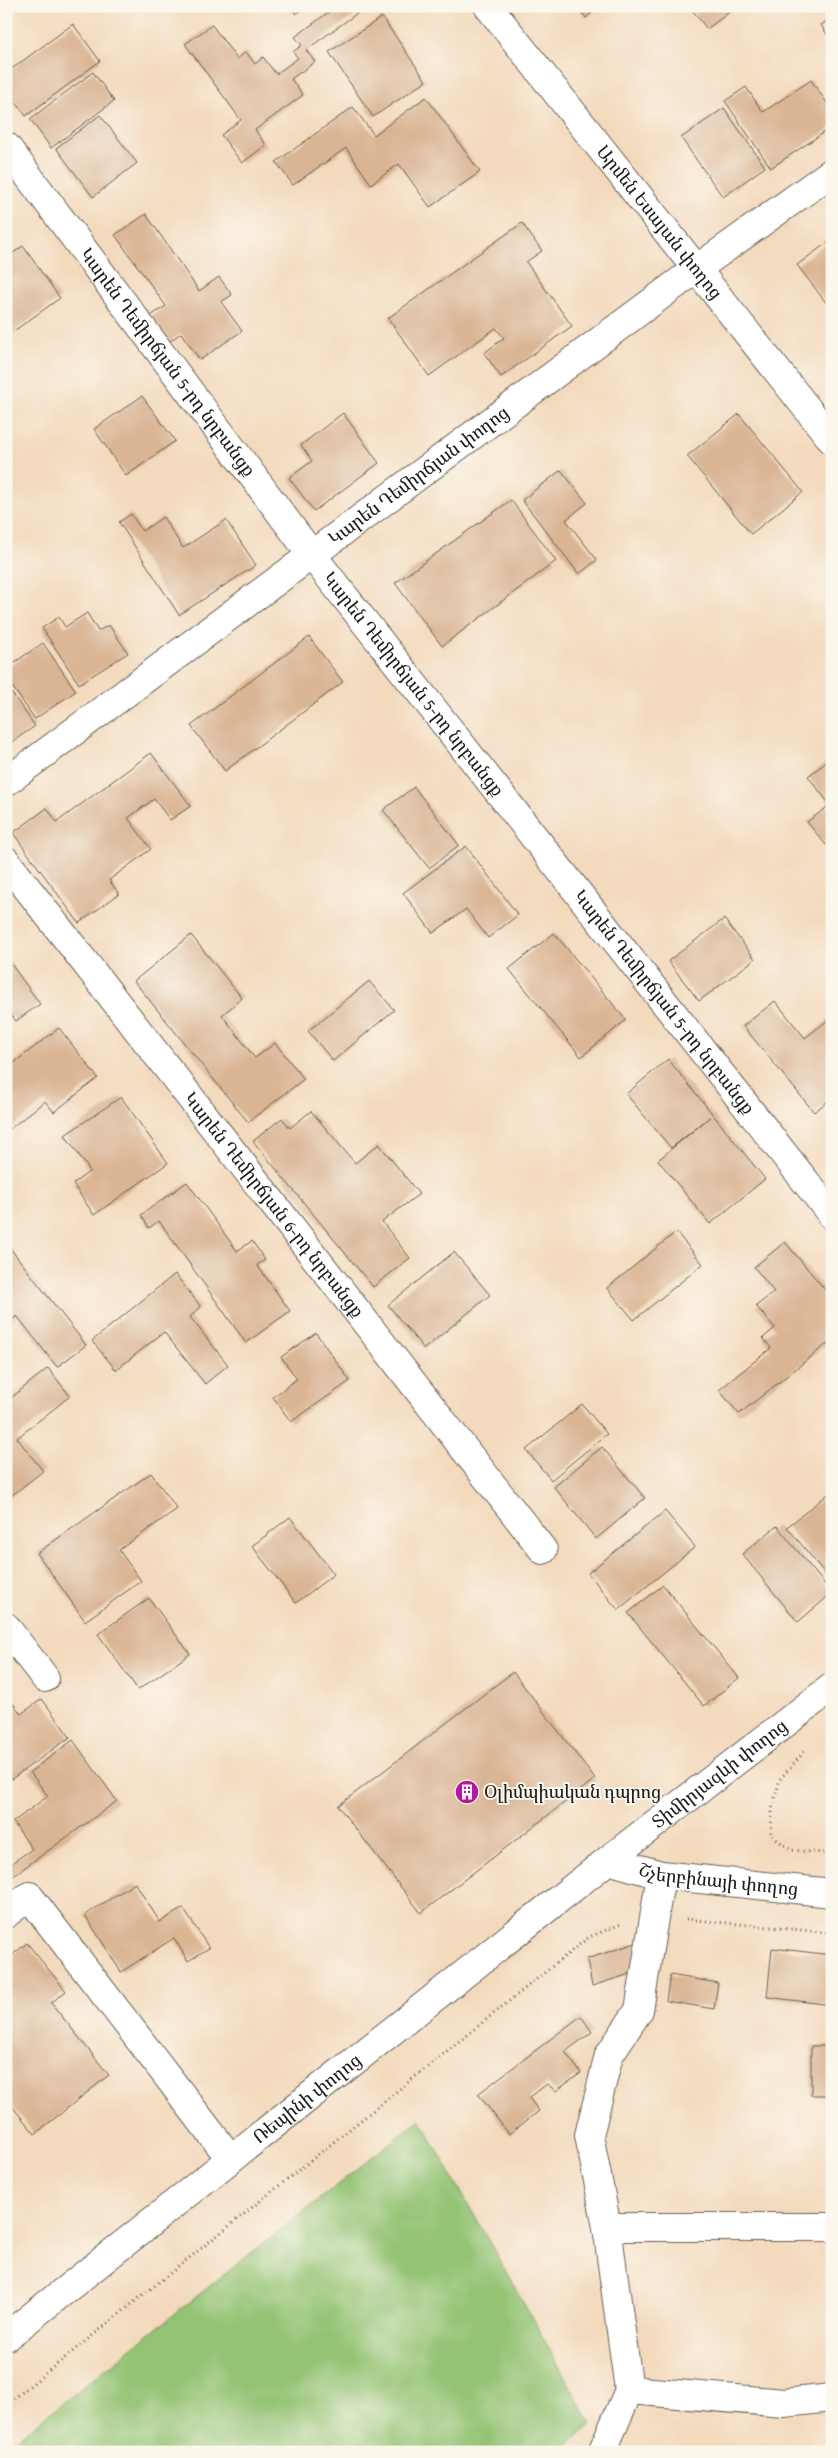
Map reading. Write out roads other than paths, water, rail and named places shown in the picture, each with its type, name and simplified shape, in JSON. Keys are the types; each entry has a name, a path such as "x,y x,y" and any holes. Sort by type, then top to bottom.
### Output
{"street":[{"name":"Արմեն Եսայան փողոց","path":"488,6 695,270 832,440"},
{"name":"Կարեն Դեմիրճյան 5-րդ նրբանցք","path":"6,146 311,554 832,1215"},
{"name":"Կարեն Դեմիրճյան փողոց","path":"6,782 695,270 832,172"},
{"name":"Կարեն Դեմիրճյան 6-րդ նրբանցք","path":"6,861 543,1550"},
{"path":"6,1627 45,1678"},
{"name":"Տիմիրյազևի փողոց","path":"608,1860 832,1687"},
{"name":"Շչերբինայի փողոց","path":"608,1860 662,1875 832,1893"},
{"name":"Ռեպինի փողոց","path":"6,2337 608,1860"},
{"path":"602,2452 629,2390 607,2226 589,2135 609,2055 639,2010 662,1875"},
{"path":"6,1914 29,1896 230,2158"},
{"path":"607,2226 832,2226"},
{"path":"629,2390 784,2402 832,2398"}],"place":[{"name":"Օլիմպիական դպրոց","path":"467,1792"}]}
